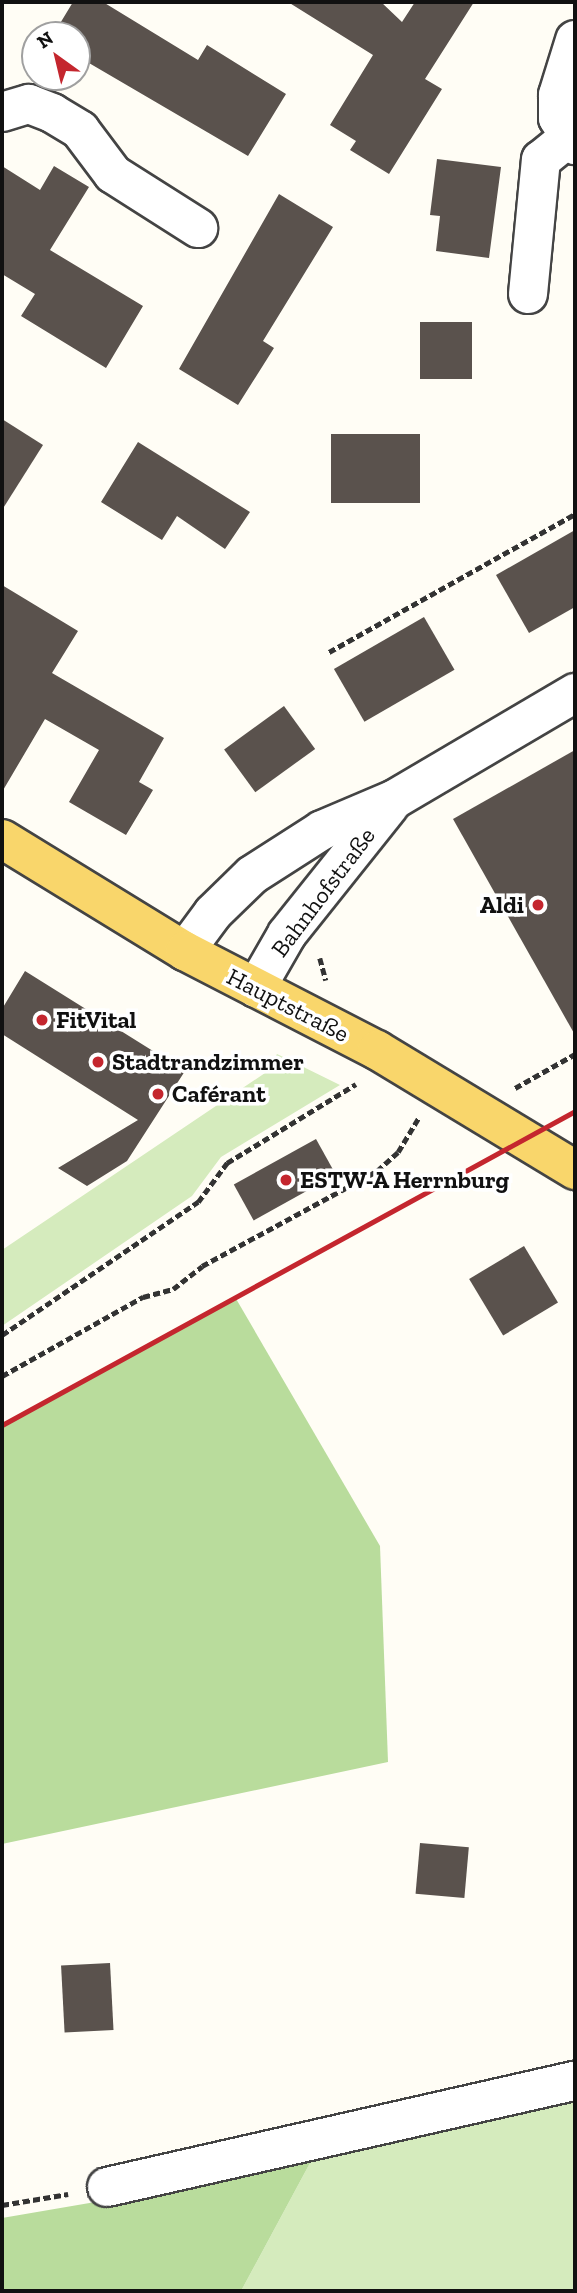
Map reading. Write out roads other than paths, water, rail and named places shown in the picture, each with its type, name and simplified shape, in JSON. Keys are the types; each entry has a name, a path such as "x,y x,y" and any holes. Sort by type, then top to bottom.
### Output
{"main road":[{"name":"Hauptstraße","path":"2,839 185,951 377,1050 575,1170"}],"street":[{"path":"528,294 541,160 571,142 558,118 558,95 575,40"},
{"path":"2,112 29,104 52,113 80,130 113,174 198,228"},
{"name":"Bahnhofstraße","path":"185,951 213,913 252,875 322,830 395,799 575,693"},
{"name":"Bahnhofstraße","path":"256,988 287,934 395,799"},
{"path":"107,2187 575,2081"}],"railway":[{"path":"2,1425 575,1111"}],"place":[{"name":"Aldi","path":"538,905"},
{"name":"FitVital","path":"42,1020"},
{"name":"Stadtrandzimmer","path":"98,1062"},
{"name":"Caférant","path":"158,1094"},
{"name":"ESTW-A Herrnburg","path":"286,1180"}]}
